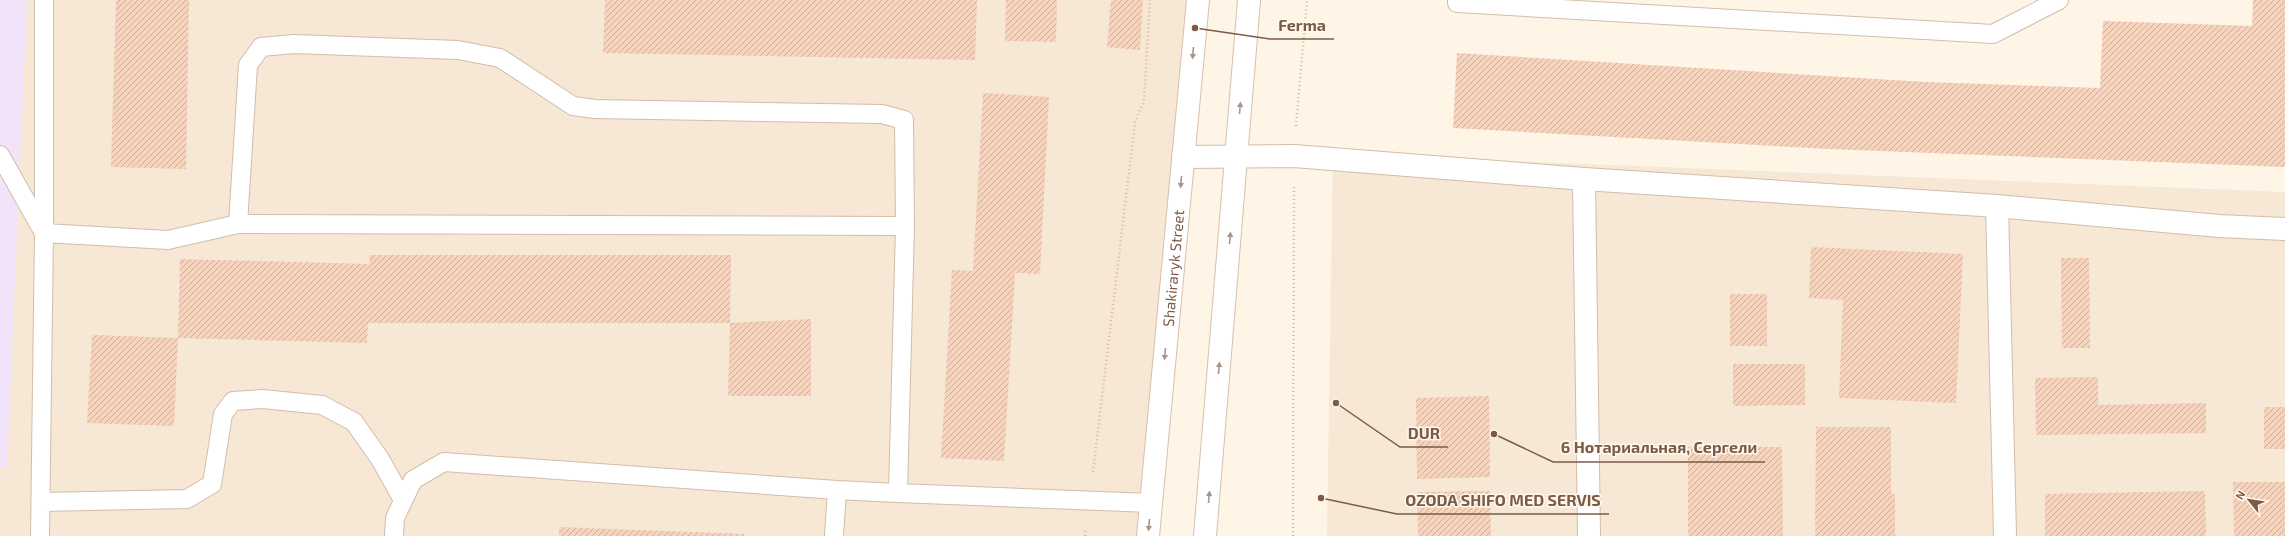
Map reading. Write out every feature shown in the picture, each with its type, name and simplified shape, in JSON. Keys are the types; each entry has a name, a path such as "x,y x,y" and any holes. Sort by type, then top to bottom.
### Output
{"street":[{"name":"Shakiraryk Street","path":"1148,536 1198,0"},
{"path":"1205,536 1249,0"},
{"path":"1184,157 1294,156 1584,180 1997,206 2219,226 2285,229"},
{"path":"1584,180 1589,536"},
{"path":"1997,206 2005,536"}],"lane":[{"path":"40,536 44,233 44,0"},
{"path":"1457,0 1457,3 1993,34 2058,0"},
{"path":"238,224 248,65 261,47 294,44 458,50 500,58 573,106 588,108 882,114 904,120 906,226 898,493"},
{"path":"0,156 44,233"},
{"path":"44,233 168,240 238,224 906,226"},
{"path":"41,502 188,499 212,484 223,414 233,402 263,399 322,406 354,422 380,459 403,500"},
{"path":"394,536 395,518 413,480 444,462 837,490 1151,503"},
{"path":"834,536 837,490"}],"path":[{"path":"1085,536 1135,122 1144,101 1150,0"},
{"path":"1293,536 1294,156 1307,0"}],"shaded area":[{"path":"0,0 1198,0 1148,536 0,536"},
{"path":"0,0 27,0 7,467 0,467"},
{"path":"1333,154 2285,192 2285,536 1327,536"}],"building":[{"path":"116,0 189,0 186,169 111,167"},
{"path":"605,0 977,0 975,60 603,53"},
{"path":"1006,0 1057,0 1056,42 1005,41"},
{"path":"1111,0 1143,0 1140,50 1107,47"},
{"path":"2253,0 2285,0 2285,167 1828,149 1453,128 1457,53 1925,82 2100,88 2103,21 2252,26"},
{"path":"983,93 1049,97 1040,274 1015,273 1004,461 941,458 952,270 973,271"},
{"path":"1811,247 1963,254 1956,403 1839,398 1843,300 1809,298"},
{"path":"369,255 731,255 730,323 368,323 367,343 178,338 180,259 370,264"},
{"path":"2061,258 2089,258 2090,348 2062,348"},
{"path":"1730,294 1767,294 1767,346 1730,346"},
{"path":"811,319 811,396 728,396 730,323"},
{"path":"92,335 178,338 174,426 87,423"},
{"path":"1733,364 1805,364 1805,405 1733,406"},
{"path":"2098,377 2098,405 2206,403 2206,433 2036,435 2035,378"},
{"path":"1489,396 1490,477 1417,479 1416,398"},
{"path":"2264,407 2285,407 2285,449 2264,449"},
{"path":"1816,427 1891,427 1891,493 1895,494 1895,536 1815,536"},
{"path":"1688,447 1782,447 1783,536 1688,536"},
{"path":"2233,482 2285,482 2285,536 2234,536"},
{"path":"1490,491 1491,536 1418,536 1417,492"},
{"path":"2205,491 2206,536 2045,536 2045,494"},
{"path":"559,527 744,534 744,536 559,536"}],"place":[{"name":"Ferma","path":"1195,28"},
{"name":"DUR","path":"1336,403"},
{"name":"6 Нотариальная, Сергели","path":"1494,434"},
{"name":"OZODA SHIFO MED SERVIS","path":"1321,498"}]}
